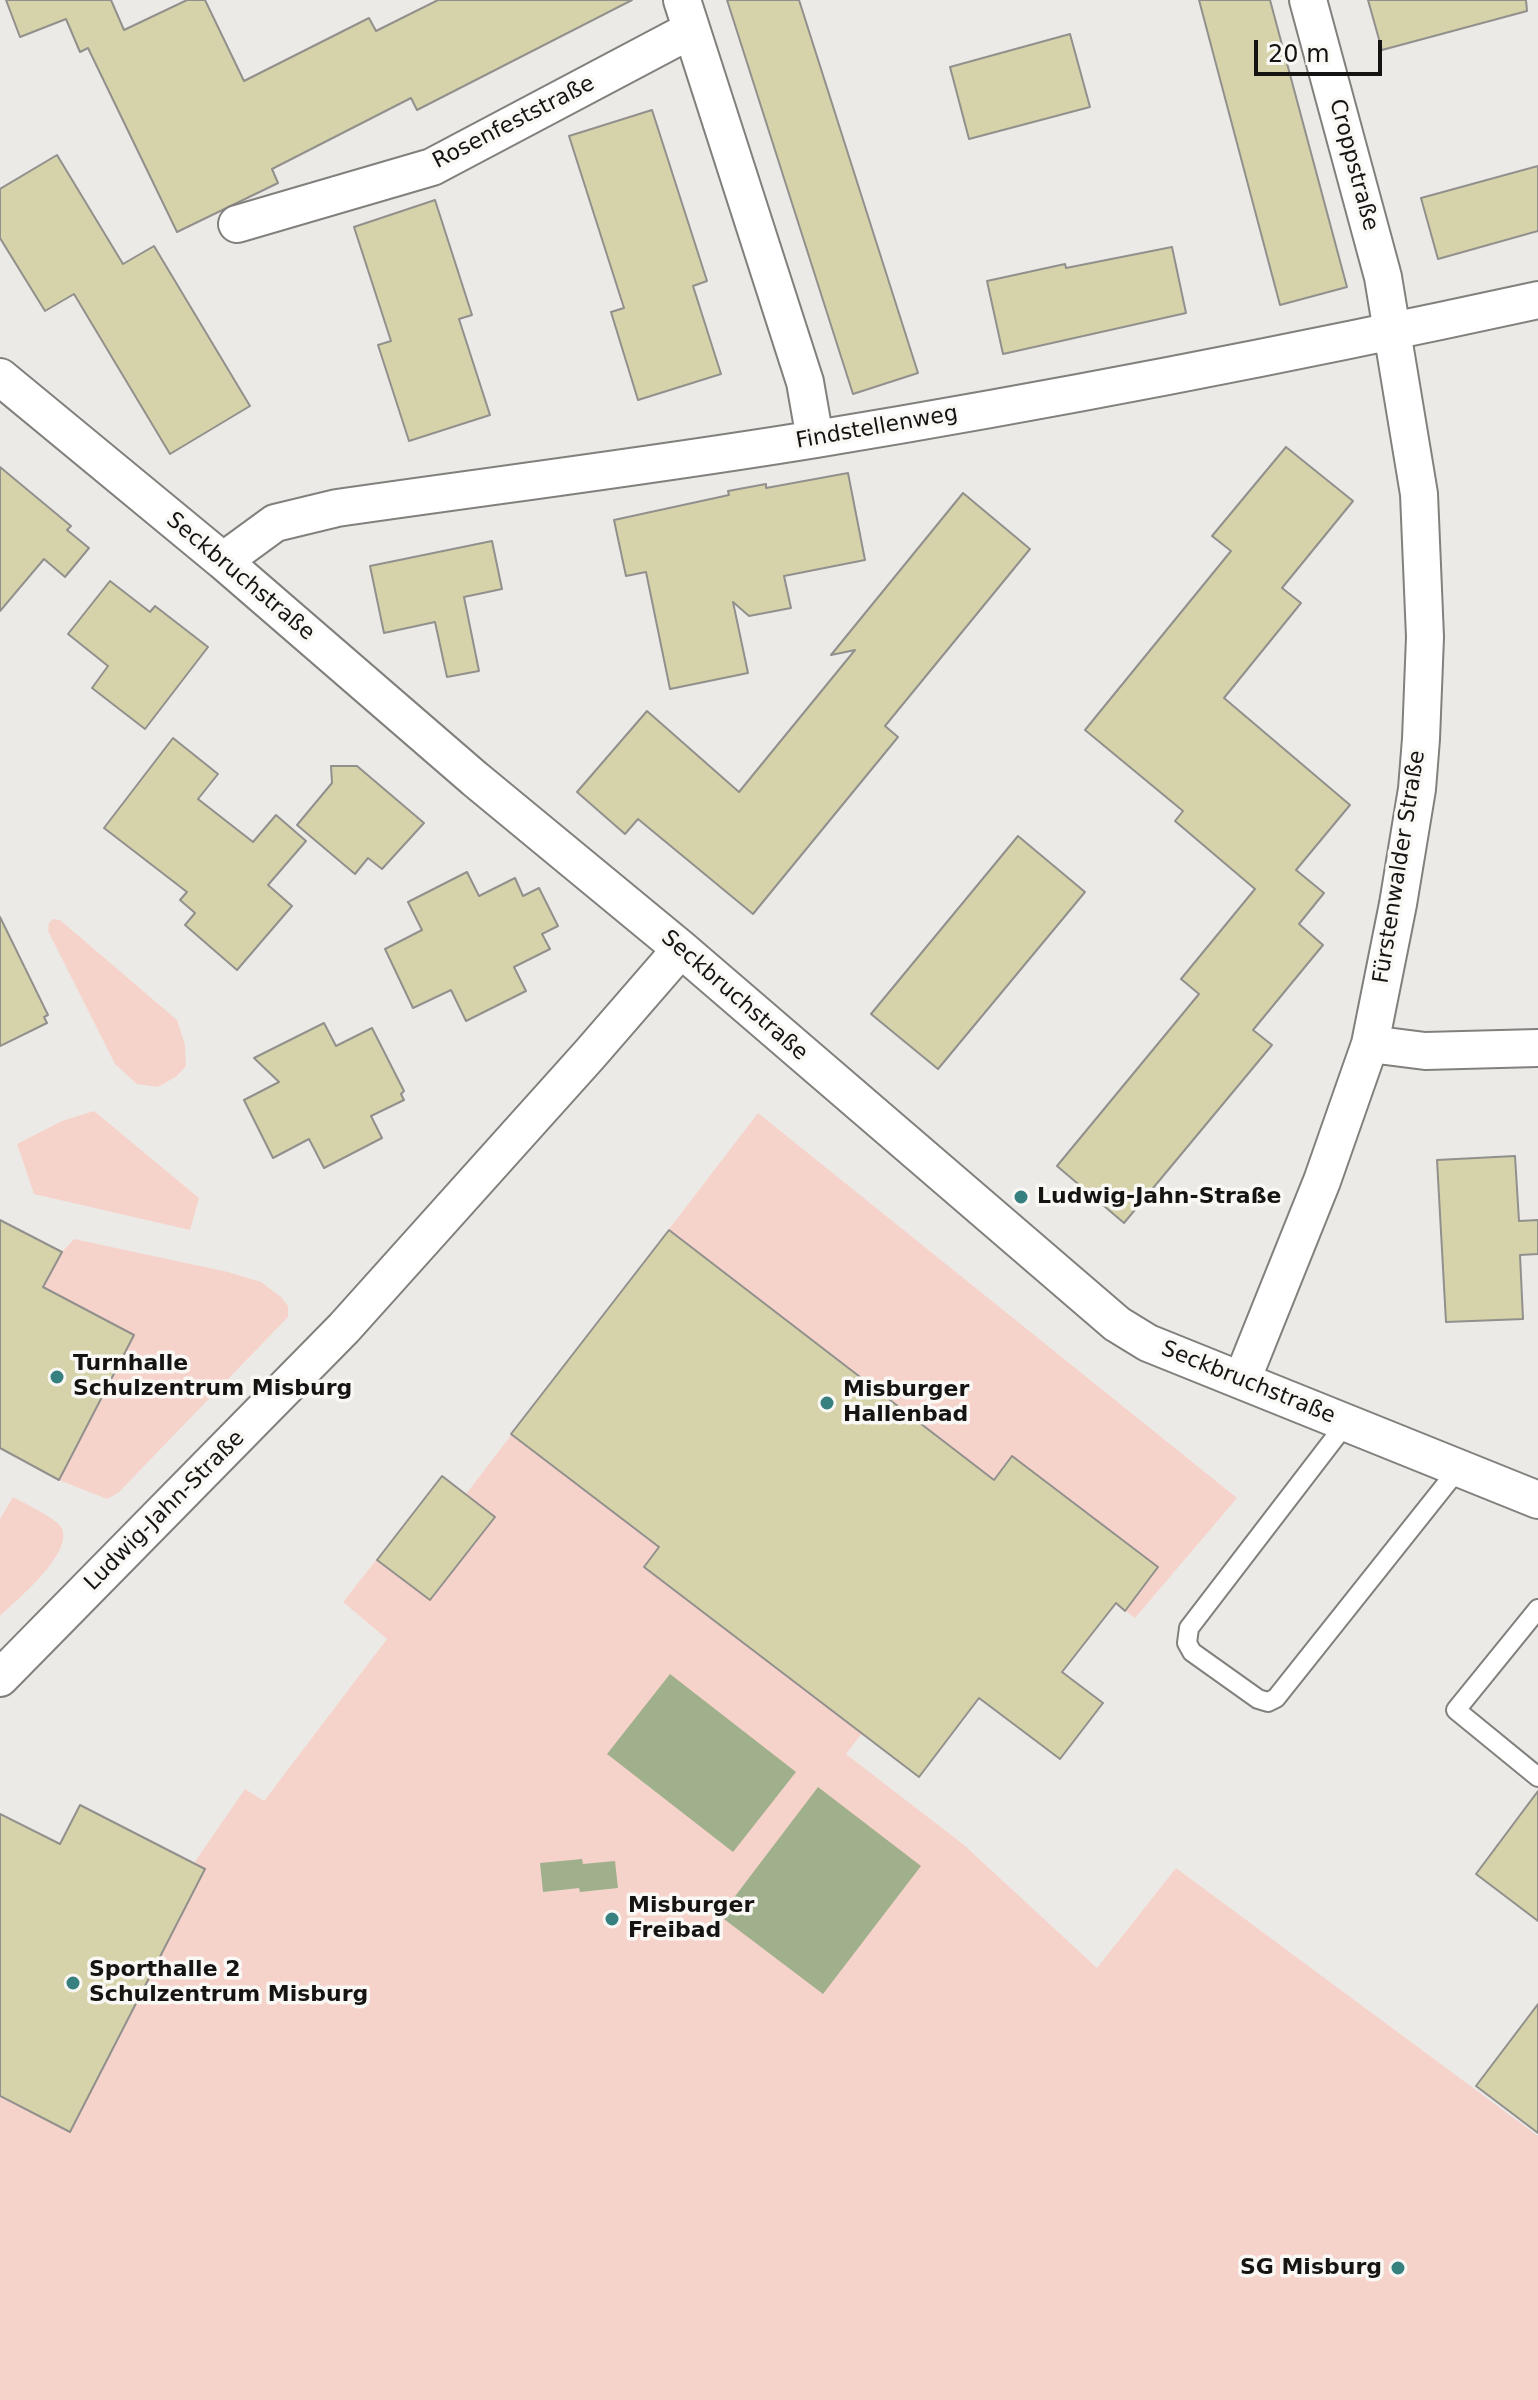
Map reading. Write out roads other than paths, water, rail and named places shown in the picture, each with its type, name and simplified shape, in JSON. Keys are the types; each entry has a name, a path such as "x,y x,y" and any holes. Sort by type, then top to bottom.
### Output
{"street":[{"name":"Croppstraße","path":"1308,0 1383,277 1393,331"},
{"name":"Rosenfeststraße","path":"237,224 432,167 686,15 805,382 815,439"},
{"name":"Findstellenweg","path":"223,561 275,523 337,508 815,439 1041,399 1538,300"},
{"name":"Fürstenwalder Straße","path":"1242,1380 1322,1181 1370,1044 1417,789 1425,637 1419,494 1393,331"},
{"name":"Seckbruchstraße","path":"0,377 223,561 475,779 681,949 1117,1324 1148,1343 1538,1500"},
{"name":"Ludwig-Jahn-Straße","path":"0,1678 353,1318 681,949"},
{"path":"1370,1044 1425,1051 1538,1048"}],"lane":[{"path":"1347,1422 1189,1628 1187,1643 1192,1652 1258,1699 1268,1702 1276,1698 1459,1468"},
{"path":"1538,1609 1456,1710 1538,1777"}],"place":[{"name":"Ludwig-Jahn-Straße","path":"1021,1197"},
{"name":"Turnhalle Schulzentrum Misburg","path":"57,1377"},
{"name":"Misburger Hallenbad","path":"827,1403"},
{"name":"Misburger Freibad","path":"612,1919"},
{"name":"Sporthalle 2 Schulzentrum Misburg","path":"73,1983"},
{"name":"SG Misburg","path":"1398,2268"}]}
